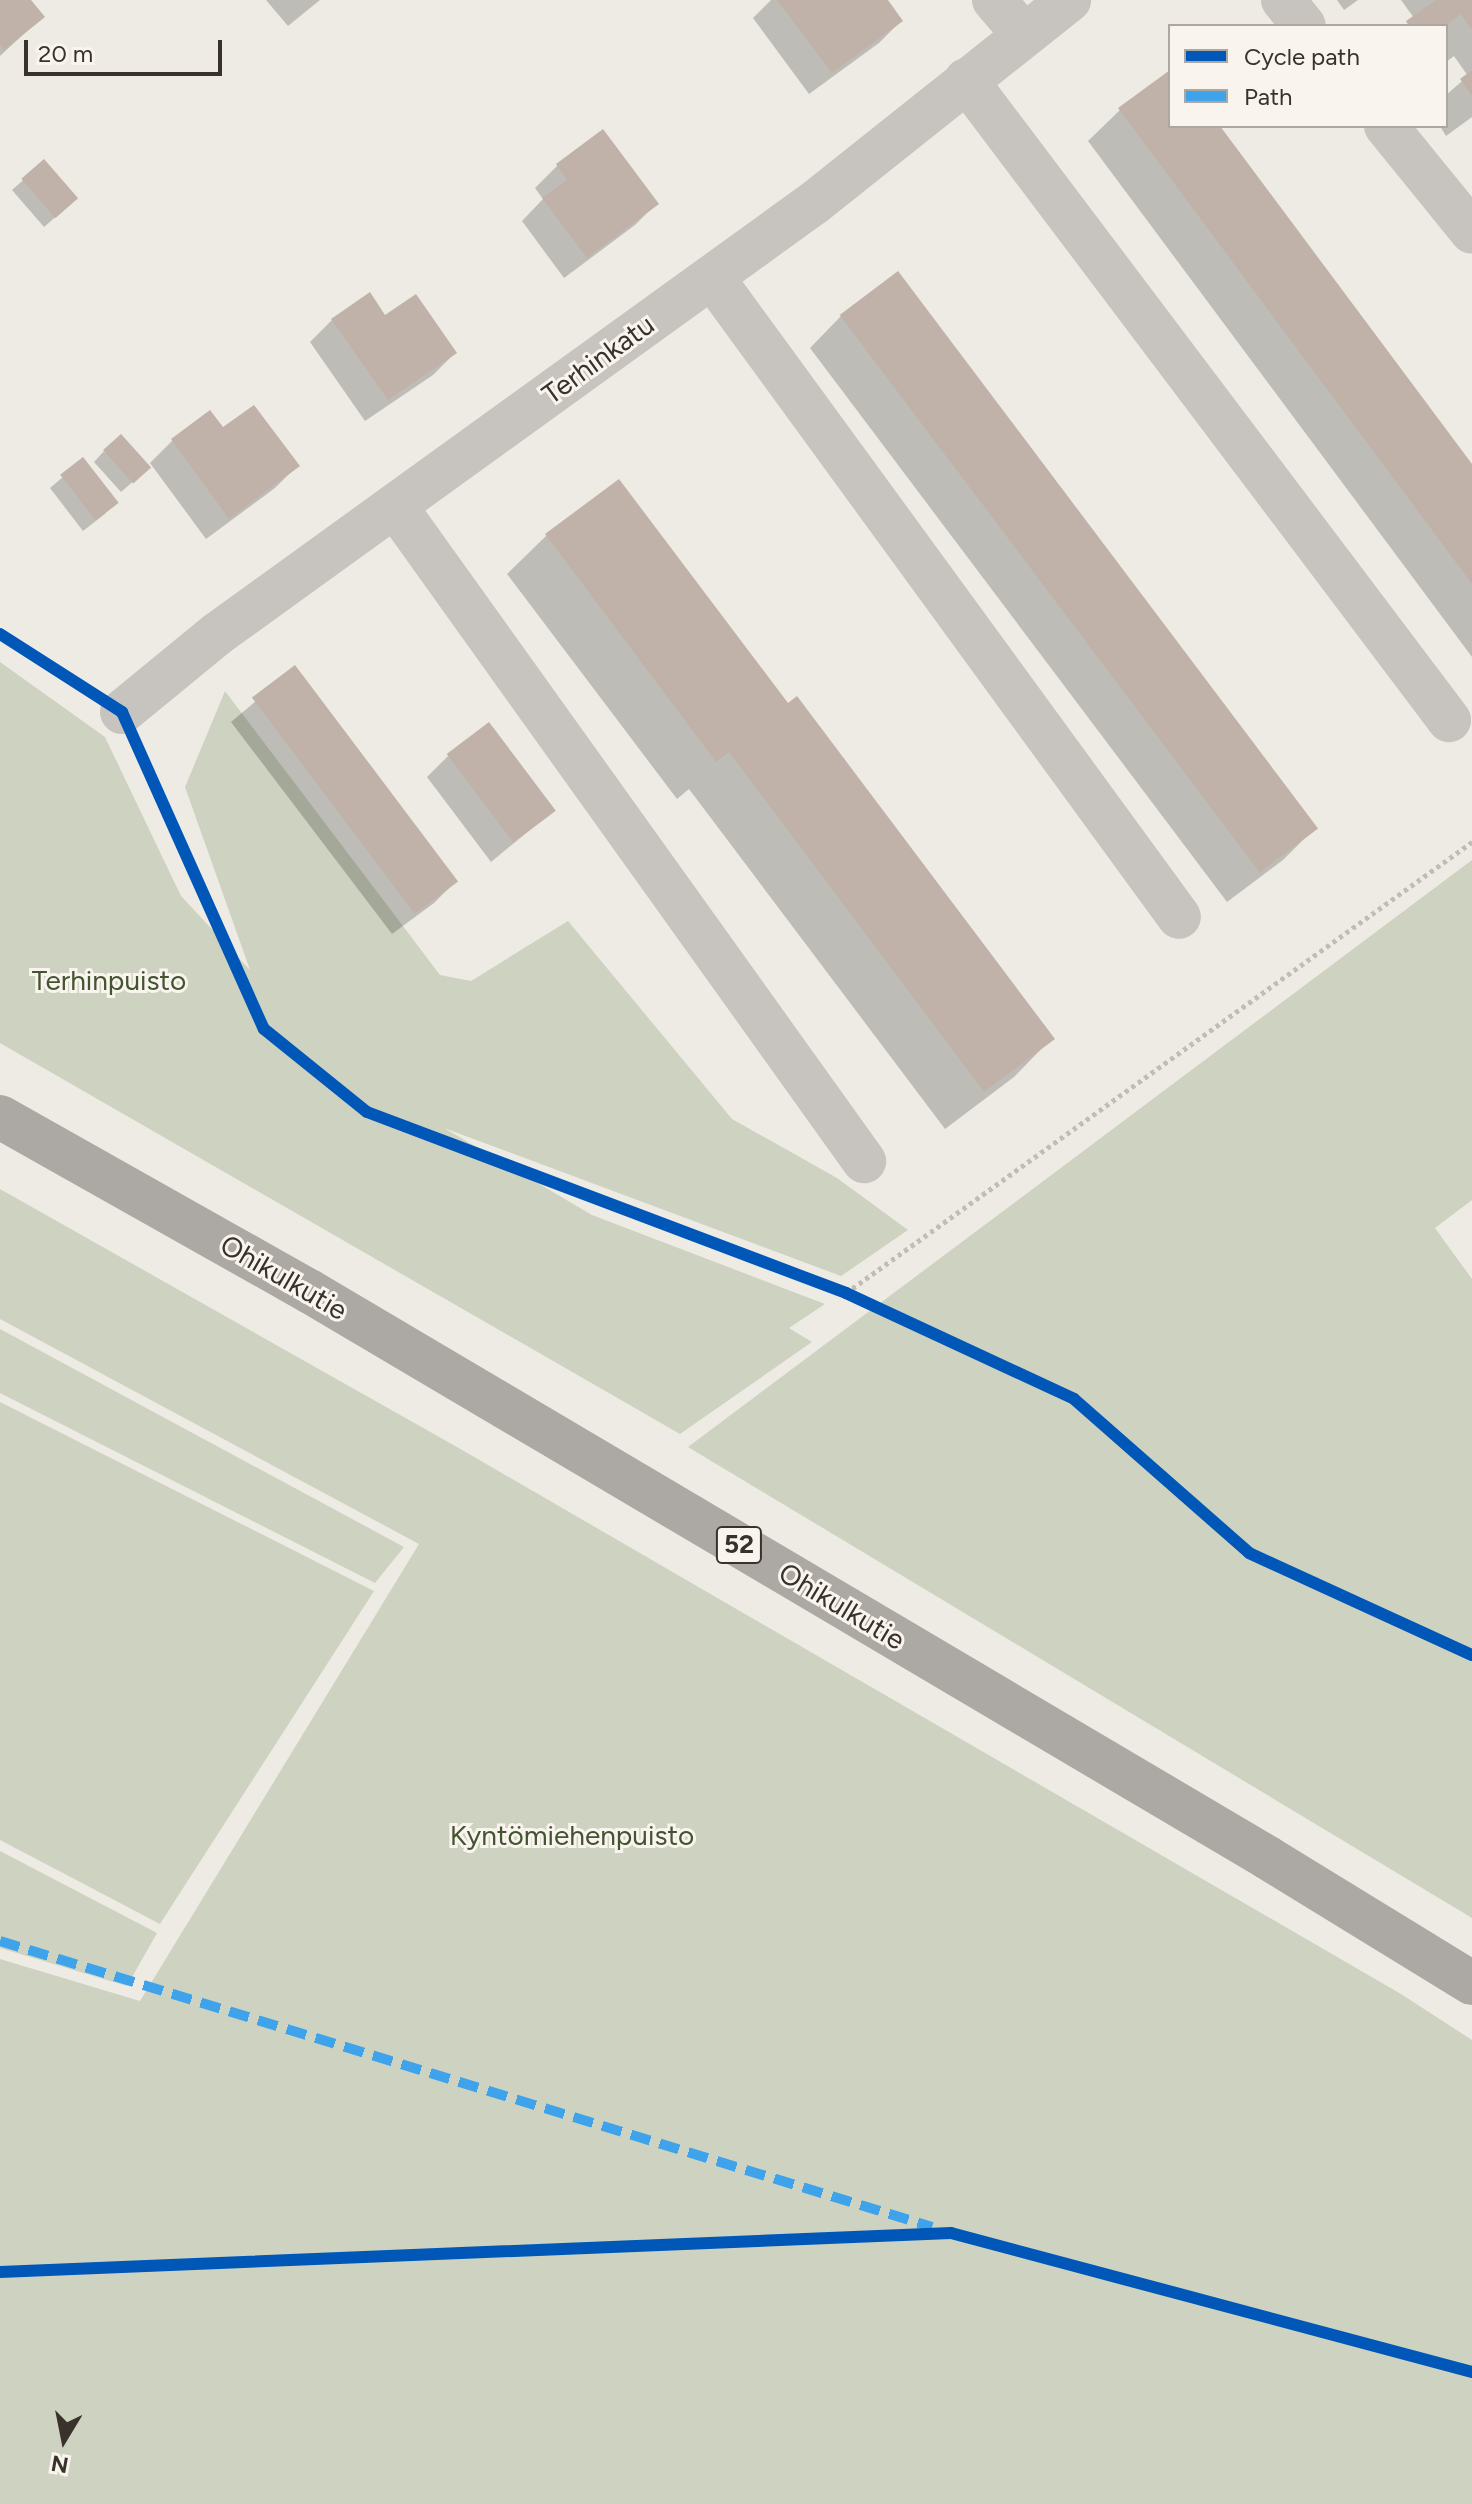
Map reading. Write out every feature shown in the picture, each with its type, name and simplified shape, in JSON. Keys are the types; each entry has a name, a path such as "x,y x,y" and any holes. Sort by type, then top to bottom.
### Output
{"main road":[{"name":"Ohikulkutie","path":"0,1117 323,1299 1268,1858 1472,1983"}],"street":[{"path":"994,0 1023,34"},
{"name":"Terhinkatu","path":"122,712 217,634 814,203 1069,0"},
{"path":"1283,0 1302,24"},
{"path":"966,80 1449,720"},
{"path":"1388,128 1472,232"},
{"path":"712,277 1179,917"},
{"path":"395,506 864,1161"}],"path":[{"path":"846,1293 1472,842"},
{"path":"832,1288 861,1300"}],"green space":[{"name":"Terhinpuisto","path":"0,662 105,737 181,896 250,970 185,787 225,691 440,975 471,981 568,921 732,1119 837,1178 908,1230 841,1276 444,1128 592,1215 825,1304 789,1328 812,1342 680,1434 0,1043"},
{"path":"1472,860 1472,1200 1435,1228 1472,1279 1472,1918 688,1447"},
{"name":"Kyntömiehenpuisto","path":"0,1189 457,1447 1401,1994 1472,2040 1472,2504 0,2504 0,1959 140,2001 419,1544 0,1319"},
{"path":"0,1329 404,1547 375,1583 0,1393"},
{"path":"0,1402 374,1591 160,1924 0,1840"},
{"path":"0,1851 157,1933 127,1986 0,1948"}],"building":[{"path":"0,0 31,0 45,17 4,50 0,45"},
{"path":"777,0 888,0 903,21 832,73"},
{"path":"1436,0 1472,0 1472,30 1461,14 1448,24 1408,24 1406,21"},
{"path":"1472,70 1472,96 1460,79"},
{"path":"1168,71 1168,128 1221,128 1472,464 1472,584 1118,108"},
{"path":"603,129 659,204 587,258 542,198 567,180 556,164"},
{"path":"44,159 78,198 55,218 21,179"},
{"path":"898,271 1318,828 1260,872 840,315"},
{"path":"370,292 385,315 416,294 457,353 388,400 331,319"},
{"path":"254,405 300,466 229,519 171,439 210,410 223,427"},
{"path":"121,434 151,467 133,484 103,450"},
{"path":"83,457 119,503 96,521 60,475"},
{"path":"619,479 788,703 797,696 1055,1039 984,1092 729,752 716,762 545,534"},
{"path":"295,665 458,881 415,914 252,697"},
{"path":"489,722 556,811 513,843 447,754"}],"marked path":[{"path":"0,1941 932,2227"}],"cycle path":[{"path":"0,634 122,712 264,1029 367,1112 846,1293 1074,1399 1249,1553 1472,1655"},
{"path":"0,2272 951,2233 1472,2372"}]}
